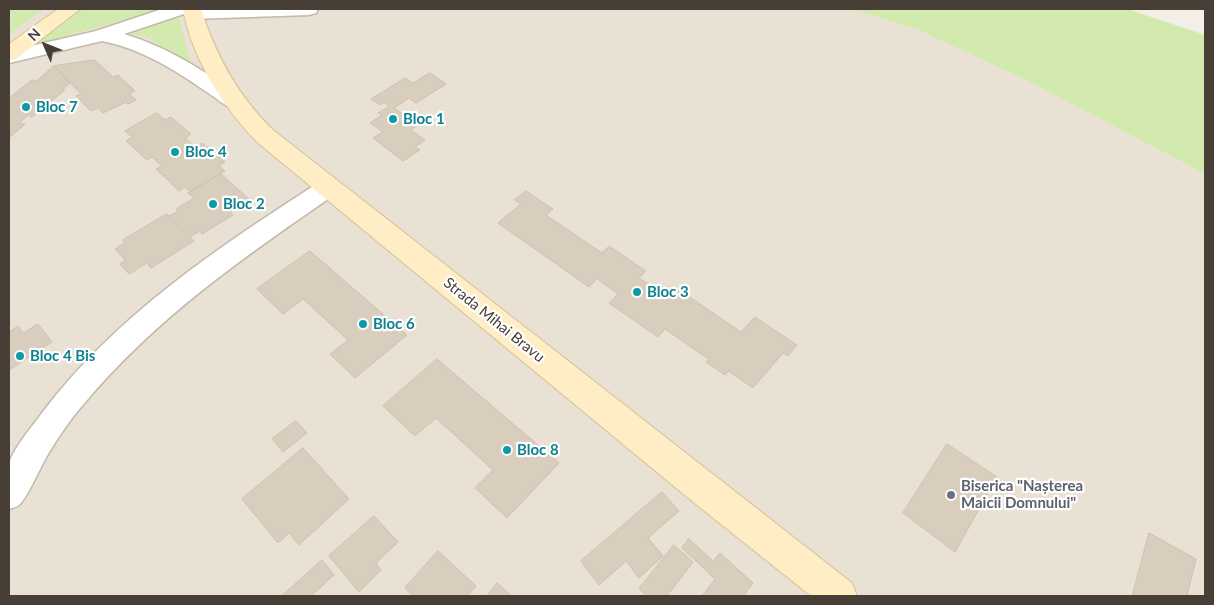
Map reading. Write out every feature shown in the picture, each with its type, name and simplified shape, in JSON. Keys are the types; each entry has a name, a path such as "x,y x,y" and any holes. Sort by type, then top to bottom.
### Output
{"main road":[{"path":"9,56 70,9"},
{"name":"Strada Mihai Bravu","path":"188,10 217,72 234,101 246,118 265,136 699,486 840,596"}],"street":[{"path":"9,56 102,35 188,10 309,9"},
{"path":"102,35 149,48 194,74 234,101"},
{"path":"9,494 28,458 49,425 98,365 129,334 209,269 329,187"}],"shaded area":[{"path":"9,9 852,9 916,29 1026,80 1205,174 1205,596 9,596"}],"green space":[{"path":"9,9 43,9 9,34"},
{"path":"81,9 164,9 40,43 43,38"},
{"path":"852,9 1127,9 1205,35 1205,174 1026,80 916,29"},
{"path":"173,16 179,19 191,65 185,64 144,36 125,34"}],"building":[{"path":"95,60 113,77 118,75 135,91 129,94 136,100 128,104 126,102 103,113 98,108 91,111 76,96 81,94 54,66"},
{"name":"Bloc 7","path":"54,66 70,83 62,89 65,90 32,117 28,115 19,123 25,124 9,138 9,98 32,80 36,81"},
{"name":"Bloc 1","path":"430,73 446,84 416,103 409,98 394,108 418,125 411,130 425,140 415,147 420,150 403,161 373,138 383,132 370,123 382,115 378,113 389,106 384,102 380,105 371,99 405,78 413,83"},
{"name":"Bloc 4","path":"157,113 165,120 171,117 191,134 185,138 195,147 202,143 225,162 219,166 225,171 190,192 185,187 179,191 156,169 162,166 152,157 147,160 126,141 132,137 125,131"},
{"name":"Bloc 2","path":"221,174 250,200 230,212 233,215 202,234 200,231 190,237 169,216 178,211 176,209 194,198 188,193"},
{"name":"Bloc 3","path":"526,191 553,209 546,215 602,253 609,246 646,271 639,278 669,298 678,289 741,332 755,317 797,345 788,356 783,353 753,388 729,371 725,375 706,362 710,360 665,329 658,337 609,303 618,294 597,279 589,287 498,223 521,204 515,200"},
{"path":"167,214 194,241 151,268 147,263 129,274 120,264 125,260 115,249 125,242 123,240"},
{"name":"Bloc 6","path":"310,251 407,335 355,378 330,354 348,340 303,299 283,314 257,289"},
{"name":"Bloc 4 Bis","path":"38,324 52,342 9,370 9,332 18,326 23,333"},
{"name":"Bloc 8","path":"437,359 559,463 507,518 475,488 493,470 436,418 415,436 383,406"},
{"path":"296,421 307,433 283,452 272,439"},
{"name":"Biserica \"Nașterea Maicii Domnului\"","path":"947,444 997,477 955,552 903,513"},
{"path":"303,448 349,499 299,545 289,533 278,543 242,499"},
{"path":"662,492 679,511 648,538 663,556 639,578 626,561 599,585 581,561"},
{"path":"374,516 398,542 376,563 381,570 359,592 329,556"},
{"path":"1149,533 1196,559 1187,596 1136,596 1133,594"},
{"path":"689,539 713,561 720,553 753,583 743,596 702,596 715,579 682,548"},
{"path":"674,545 693,562 667,596 647,596 639,589"},
{"path":"438,551 476,586 467,596 413,596 405,588"},
{"path":"322,560 334,575 311,596 282,596"},
{"path":"497,583 512,596 487,596"}],"place":[{"name":"Bloc 7","path":"26,107"},
{"name":"Bloc 1","path":"393,119"},
{"name":"Bloc 4","path":"175,152"},
{"name":"Bloc 2","path":"213,204"},
{"name":"Bloc 3","path":"637,292"},
{"name":"Bloc 6","path":"363,324"},
{"name":"Bloc 4 Bis","path":"20,356"},
{"name":"Bloc 8","path":"507,450"},
{"name":"Biserica \"Nașterea Maicii Domnului\"","path":"951,495"}]}
